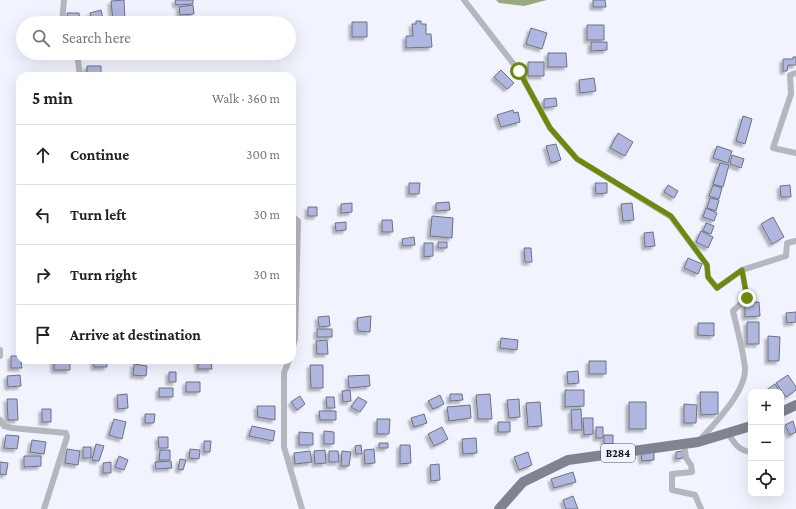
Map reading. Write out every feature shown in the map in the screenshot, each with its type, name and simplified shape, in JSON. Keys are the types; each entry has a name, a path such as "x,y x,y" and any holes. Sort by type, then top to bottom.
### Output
{"main road":[{"path":"784,411 796,405"},
{"name":"B284","path":"499,509 523,482 568,460 698,442 748,427"}],"street":[{"path":"63,16 64,0"},
{"path":"464,0 519,71 550,128 577,159 671,216 707,265 708,277 717,288 742,270 786,256 787,243 796,242"},
{"path":"78,60 79,72"},
{"path":"796,73 790,75 791,94 773,148 796,152"},
{"path":"296,219 298,221 296,300"},
{"path":"698,442 727,410 739,389 745,369 733,311 747,298 742,270"},
{"path":"0,350 0,356"},
{"path":"287,364 284,373 284,447 302,509"},
{"path":"0,420 4,426 12,428 66,433 67,437 44,509"},
{"path":"728,433 737,446 745,452 748,452"},
{"path":"684,444 686,458 691,465 692,472 672,474 672,490 695,495 701,509"}],"shaded area":[{"path":"496,0 547,0 524,6 499,3"}],"building":[{"path":"124,0 125,16 112,16 111,1"},
{"path":"175,0 193,0 193,4 176,5"},
{"path":"593,0 605,0 606,7 593,7"},
{"path":"193,5 194,14 180,15 179,7"},
{"path":"101,10 102,16 91,16 90,13"},
{"path":"67,13 79,13 79,16 67,16"},
{"path":"416,21 421,21 421,24 426,24 426,34 431,34 432,47 406,48 406,36 413,36 412,24 416,24"},
{"path":"352,22 367,22 367,37 352,37"},
{"path":"587,25 604,25 604,40 587,40"},
{"path":"531,28 547,33 542,49 526,44"},
{"path":"591,42 607,42 607,50 591,51"},
{"path":"548,53 566,53 567,67 548,67"},
{"path":"793,57 796,57 796,65 788,65 787,71 783,71 783,59 793,59"},
{"path":"528,62 544,62 544,76 528,76"},
{"path":"87,66 101,66 101,72 87,72"},
{"path":"501,70 514,83 507,89 494,77"},
{"path":"594,78 596,91 580,93 579,80"},
{"path":"556,98 557,106 544,108 544,99"},
{"path":"513,110 514,113 518,112 520,122 501,127 497,115"},
{"path":"743,116 752,119 745,144 736,141"},
{"path":"618,133 633,142 625,156 610,148"},
{"path":"556,144 561,160 551,163 546,146"},
{"path":"717,146 732,151 728,163 713,158"},
{"path":"732,155 744,159 741,168 730,164"},
{"path":"720,163 729,165 723,187 713,184"},
{"path":"409,183 420,183 419,194 409,194"},
{"path":"595,183 607,183 607,193 596,194"},
{"path":"668,185 678,191 674,198 664,192"},
{"path":"713,185 722,188 719,199 709,196"},
{"path":"790,185 791,197 781,197 780,186"},
{"path":"710,198 719,200 716,211 707,208"},
{"path":"449,202 450,210 436,211 436,203"},
{"path":"352,203 352,212 341,213 341,204"},
{"path":"632,203 634,220 623,221 621,204"},
{"path":"308,207 317,207 317,216 308,216"},
{"path":"706,208 717,213 714,221 703,217"},
{"path":"432,216 453,218 452,238 430,236"},
{"path":"773,217 784,237 772,244 761,224"},
{"path":"382,220 392,220 393,232 382,232"},
{"path":"346,222 346,230 336,231 335,223"},
{"path":"706,223 714,226 711,234 703,231"},
{"path":"701,231 713,237 708,248 696,242"},
{"path":"653,232 655,246 645,247 644,233"},
{"path":"414,237 415,245 403,246 402,239"},
{"path":"438,242 447,242 447,248 438,248"},
{"path":"424,243 433,243 433,256 424,257"},
{"path":"524,248 531,248 532,262 525,262"},
{"path":"688,258 702,264 698,274 684,268"},
{"path":"759,302 760,316 745,317 745,303"},
{"path":"796,312 796,322 787,323 786,313"},
{"path":"329,316 330,326 319,327 318,317"},
{"path":"371,316 370,332 358,331 357,318"},
{"path":"747,322 759,322 759,344 747,344"},
{"path":"698,323 714,323 714,336 698,335"},
{"path":"317,329 332,329 332,337 317,337"},
{"path":"768,336 780,337 779,361 768,361"},
{"path":"501,338 518,340 517,350 500,348"},
{"path":"327,340 328,354 317,354 316,341"},
{"path":"11,356 16,356 16,364 21,364 22,368 11,368"},
{"path":"589,361 606,361 606,374 589,374"},
{"path":"54,364 70,364 70,370 54,370"},
{"path":"94,364 107,364 107,367 94,367"},
{"path":"134,364 147,366 146,376 133,375"},
{"path":"198,364 211,364 212,369 198,369"},
{"path":"310,365 323,365 323,388 311,388"},
{"path":"578,371 579,383 568,384 567,372"},
{"path":"169,372 176,372 176,382 169,382"},
{"path":"20,375 21,386 8,387 7,376"},
{"path":"369,375 370,386 349,388 348,376"},
{"path":"788,375 796,387 796,390 786,397 784,394 784,389 780,389 776,383"},
{"path":"186,382 200,382 200,392 186,392"},
{"path":"775,384 778,389 768,389"},
{"path":"159,388 173,388 173,397 159,397"},
{"path":"350,390 351,401 343,402 342,391"},
{"path":"565,390 584,390 584,406 565,407"},
{"path":"700,392 718,392 718,414 701,415"},
{"path":"127,394 128,408 118,409 117,395"},
{"path":"450,394 462,394 463,400 450,401"},
{"path":"490,394 492,419 478,419 476,395"},
{"path":"440,395 444,404 433,409 428,401"},
{"path":"300,396 305,404 297,410 291,402"},
{"path":"326,397 334,397 335,408 327,408"},
{"path":"358,397 367,402 360,412 351,407"},
{"path":"7,399 17,399 18,420 8,420"},
{"path":"519,399 520,417 509,418 507,400"},
{"path":"540,402 542,426 528,427 526,403"},
{"path":"629,402 646,402 646,429 629,429"},
{"path":"684,404 697,405 696,423 684,423"},
{"path":"470,405 471,418 449,421 447,407"},
{"path":"257,406 275,406 275,420 258,417"},
{"path":"42,409 51,409 51,422 42,422"},
{"path":"581,409 582,430 572,430 571,410"},
{"path":"319,411 336,411 336,420 320,420"},
{"path":"145,414 155,414 154,423 145,423"},
{"path":"424,414 427,423 414,427 411,418"},
{"path":"583,418 593,418 593,434 584,435"},
{"path":"114,419 126,422 122,439 109,435"},
{"path":"377,419 390,419 389,434 377,434"},
{"path":"793,421 796,432 790,435 785,425"},
{"path":"498,422 510,422 510,432 498,432"},
{"path":"252,426 275,431 273,441 249,436"},
{"path":"442,427 448,439 434,446 428,434"},
{"path":"596,427 603,427 603,438 596,438"},
{"path":"324,431 334,432 334,444 324,444"},
{"path":"299,432 313,433 313,445 299,445"},
{"path":"6,435 19,436 17,449 4,448"},
{"path":"604,435 613,435 613,444 604,444"},
{"path":"158,437 168,437 168,448 159,448"},
{"path":"476,438 477,453 463,454 462,439"},
{"path":"32,440 46,442 44,454 30,452"},
{"path":"204,441 211,441 210,452 204,452"},
{"path":"379,443 388,443 388,448 379,448"},
{"path":"96,444 104,446 99,461 92,460"},
{"path":"361,445 362,454 356,454 355,446"},
{"path":"400,445 410,445 411,463 400,464"},
{"path":"83,447 91,447 91,458 83,458"},
{"path":"67,449 80,451 78,465 65,463"},
{"path":"190,449 200,450 199,459 189,458"},
{"path":"374,449 375,463 365,464 364,450"},
{"path":"160,450 170,450 170,460 159,460"},
{"path":"325,450 326,463 315,464 314,451"},
{"path":"310,451 312,462 295,464 294,453"},
{"path":"329,451 338,451 339,462 329,462"},
{"path":"342,451 351,452 349,466 341,466"},
{"path":"683,451 683,458 676,459 676,452"},
{"path":"528,452 532,465 519,470 514,457"},
{"path":"641,452 654,452 654,460 642,461"},
{"path":"24,456 41,456 41,466 24,467"},
{"path":"119,456 128,460 124,470 115,467"},
{"path":"180,459 186,460 183,470 178,469"},
{"path":"171,461 172,468 156,469 155,462"},
{"path":"0,462 8,463 6,475 0,474"},
{"path":"111,462 111,473 103,473 103,463"},
{"path":"439,464 440,480 431,481 430,465"},
{"path":"573,472 576,482 554,488 551,479"},
{"path":"573,496 578,509 566,509 563,500"}],"route":[{"path":"519,71 550,128 577,159 671,216 707,265 708,277 717,288 742,270 747,298"}]}
